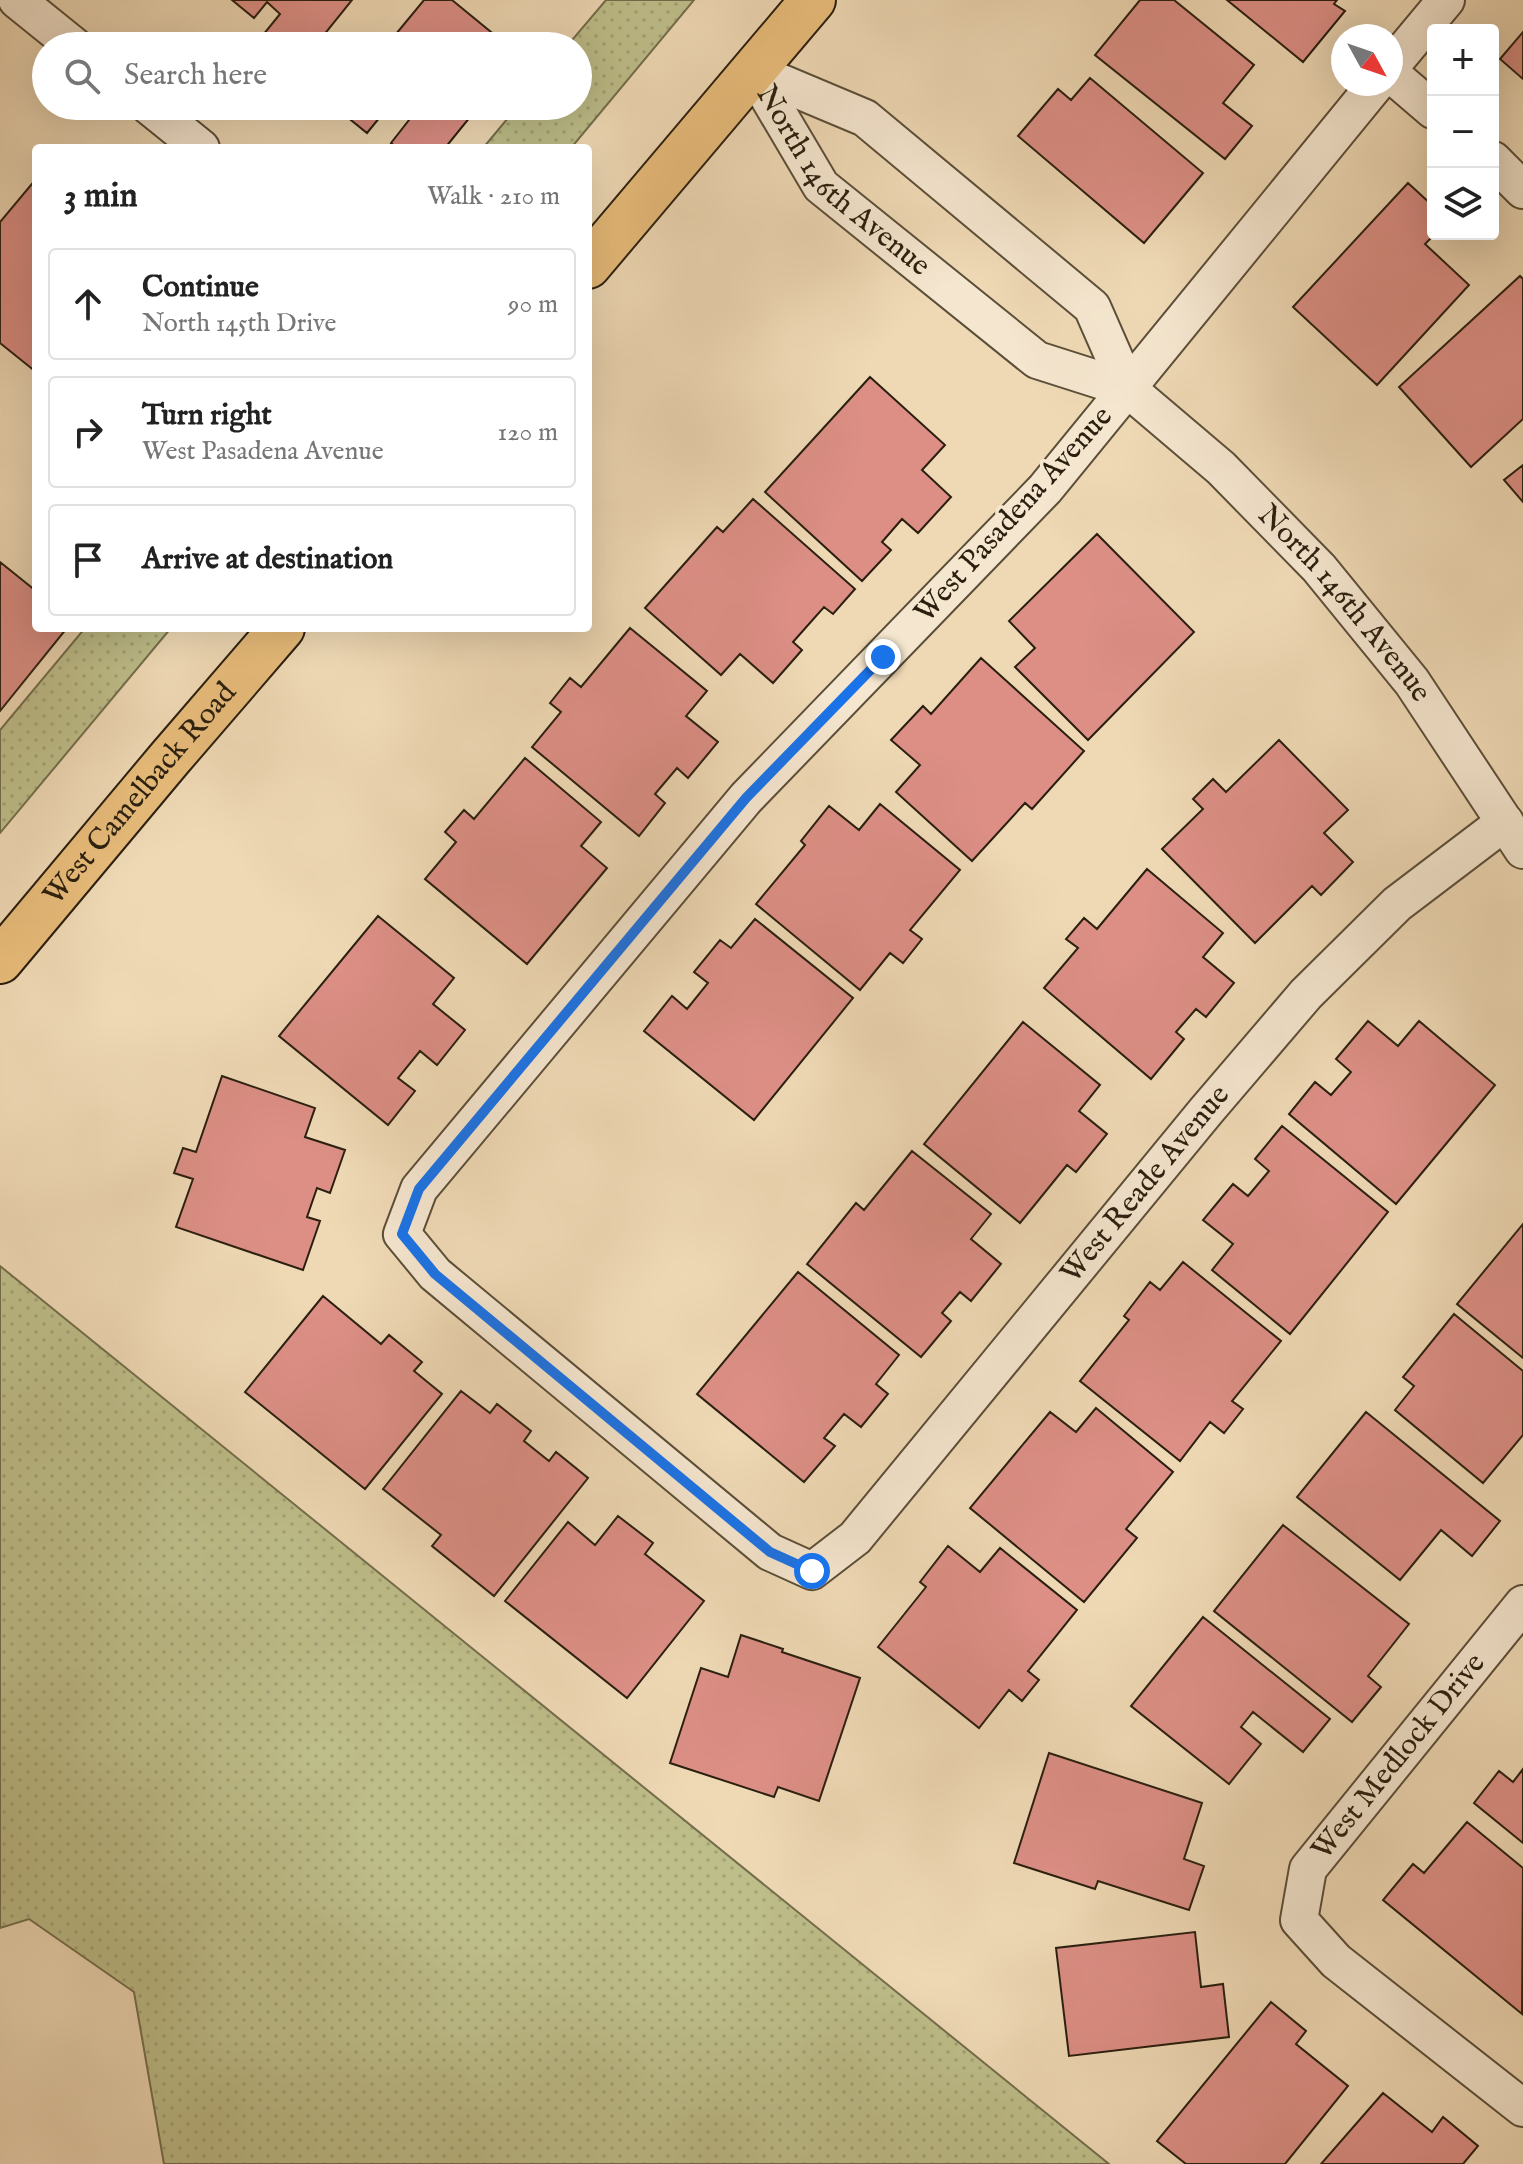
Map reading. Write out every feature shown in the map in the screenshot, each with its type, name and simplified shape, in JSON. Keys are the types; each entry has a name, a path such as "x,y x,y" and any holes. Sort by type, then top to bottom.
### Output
{"main road":[{"path":"592,261 813,0"},
{"name":"West Camelback Road","path":"0,961 279,632"}],"street":[{"path":"17,0 57,32"},
{"path":"1403,52 1446,0"},
{"name":"North 146th Avenue","path":"753,71 821,186 1037,360 1128,389 1221,468 1319,568 1412,682 1514,836"},
{"name":"North 146th Avenue","path":"753,71 865,118 1092,307 1128,389"},
{"path":"1403,84 1427,105"},
{"name":"West Pasadena Avenue","path":"812,1571 770,1552 435,1274 402,1234 419,1189 746,798 1045,489 1366,96"},
{"path":"166,120 196,144"},
{"path":"1499,166 1523,190"},
{"name":"West Reade Avenue","path":"812,1571 855,1538 1306,994 1397,904 1514,836"},
{"name":"West Medlock Drive","path":"1523,1604 1308,1869 1299,1920 1336,1961 1523,2108"}],"green space":[{"path":"606,0 694,0 574,144 486,144 506,120 592,120 592,32 579,32"},
{"path":"82,632 168,632 0,833 0,730"},
{"path":"0,1266 1109,2164 164,2164 134,1992 29,1919 0,1928"}],"building":[{"path":"232,0 352,0 326,32 265,32 280,14 267,2 254,18"},
{"path":"424,0 452,0 491,32 398,32"},
{"path":"1140,0 1174,0 1254,65 1223,103 1252,126 1225,159 1095,55"},
{"path":"1227,0 1337,0 1334,4 1345,11 1331,24 1303,62"},
{"path":"1523,32 1523,79 1500,59"},
{"path":"1090,78 1203,173 1144,243 1018,136 1058,89 1071,100"},
{"path":"351,120 378,120 367,133"},
{"path":"409,120 468,120 448,144 391,143"},
{"path":"1408,183 1427,200 1429,240 1425,244 1469,285 1377,385 1293,307"},
{"path":"32,184 32,369 0,343 0,222"},
{"path":"1520,276 1523,279 1523,419 1471,467 1399,387"},
{"path":"870,377 945,445 922,470 951,497 918,533 902,519 882,542 891,550 862,581 765,492"},
{"path":"1523,465 1523,502 1504,480"},
{"path":"753,499 855,589 833,614 824,607 793,642 802,650 773,683 740,654 721,675 645,608 717,527 723,532"},
{"path":"1097,534 1194,632 1088,740 1015,667 1035,648 1009,621"},
{"path":"0,562 32,588 32,632 64,632 0,711"},
{"path":"630,628 707,691 686,716 718,742 688,778 677,768 655,794 665,803 639,836 532,747 561,712 550,703 570,678 581,687"},
{"path":"981,658 1084,751 1032,809 1025,803 972,861 896,792 920,765 891,740 923,706 931,714"},
{"path":"1279,740 1348,810 1324,833 1353,862 1321,895 1312,886 1255,943 1162,849 1203,809 1193,799 1213,779 1226,792"},
{"path":"525,758 601,822 581,846 607,868 527,964 425,879 456,842 445,832 464,810 474,819"},
{"path":"880,804 960,870 910,930 922,939 903,963 890,953 860,990 756,904 805,845 801,841 829,806 859,830"},
{"path":"1147,869 1223,933 1203,957 1234,983 1206,1017 1196,1009 1176,1032 1184,1039 1151,1079 1044,988 1078,948 1066,939 1084,918 1097,929"},
{"path":"378,916 454,978 433,1004 465,1030 437,1065 420,1051 398,1078 415,1091 388,1125 279,1036"},
{"path":"755,919 853,998 754,1120 644,1031 672,996 687,1009 708,983 694,972 720,940 731,948"},
{"path":"1368,1021 1398,1046 1419,1021 1495,1085 1396,1204 1289,1114 1315,1082 1331,1095 1351,1072 1336,1059"},
{"path":"1023,1022 1100,1085 1079,1111 1107,1134 1076,1172 1067,1165 1020,1223 924,1144"},
{"path":"222,1076 315,1108 305,1137 345,1150 330,1193 317,1188 307,1217 320,1221 303,1270 176,1227 193,1179 174,1173 183,1148 196,1152"},
{"path":"1282,1126 1388,1212 1290,1334 1212,1270 1233,1244 1203,1220 1233,1184 1248,1196 1269,1171 1255,1159"},
{"path":"912,1151 991,1214 971,1239 1001,1264 971,1301 960,1292 942,1313 951,1321 921,1357 807,1264 856,1203 864,1210"},
{"path":"1523,1224 1523,1358 1457,1304"},
{"path":"1183,1262 1281,1341 1232,1401 1243,1409 1224,1433 1210,1422 1180,1461 1080,1381 1129,1320 1124,1316 1150,1282 1160,1290"},
{"path":"798,1272 899,1355 876,1384 888,1394 861,1427 844,1414 824,1438 835,1446 804,1482 697,1394"},
{"path":"323,1296 381,1344 389,1335 422,1362 414,1371 442,1394 365,1489 245,1392"},
{"path":"1454,1314 1523,1371 1523,1435 1483,1483 1395,1410 1414,1386 1403,1377"},
{"path":"461,1391 490,1413 497,1404 531,1431 524,1441 549,1461 556,1452 588,1478 494,1596 432,1546 441,1535 383,1489"},
{"path":"1096,1408 1173,1472 1126,1529 1137,1538 1084,1602 970,1508 1050,1412 1076,1432"},
{"path":"1366,1412 1500,1521 1472,1556 1441,1530 1400,1580 1297,1497"},
{"path":"618,1516 653,1543 645,1554 704,1601 627,1698 505,1601 568,1522 595,1545"},
{"path":"1283,1525 1409,1624 1368,1676 1381,1687 1352,1722 1214,1611"},
{"path":"948,1546 980,1572 1000,1548 1077,1610 1028,1671 1039,1680 1022,1701 1009,1690 979,1728 878,1647 926,1587 920,1582"},
{"path":"1203,1617 1330,1719 1303,1752 1253,1712 1241,1727 1261,1744 1229,1784 1131,1706"},
{"path":"741,1635 860,1678 819,1801 778,1787 774,1797 670,1763 701,1668 728,1677"},
{"path":"1049,1753 1202,1803 1184,1859 1204,1866 1189,1910 1098,1881 1095,1889 1014,1863"},
{"path":"1523,1769 1523,1843 1474,1803 1499,1771 1513,1782"},
{"path":"1467,1822 1523,1868 1522,2014 1383,1900 1413,1864 1424,1873"},
{"path":"1195,1932 1201,1987 1223,1984 1229,2037 1069,2056 1056,1948"},
{"path":"1271,2002 1306,2031 1296,2044 1348,2086 1285,2164 1186,2164 1157,2141"},
{"path":"1383,2093 1432,2132 1443,2117 1478,2146 1463,2164 1321,2164"}],"route":[{"path":"812,1571 770,1552 435,1274 402,1234 419,1189 746,798 883,657"}]}
